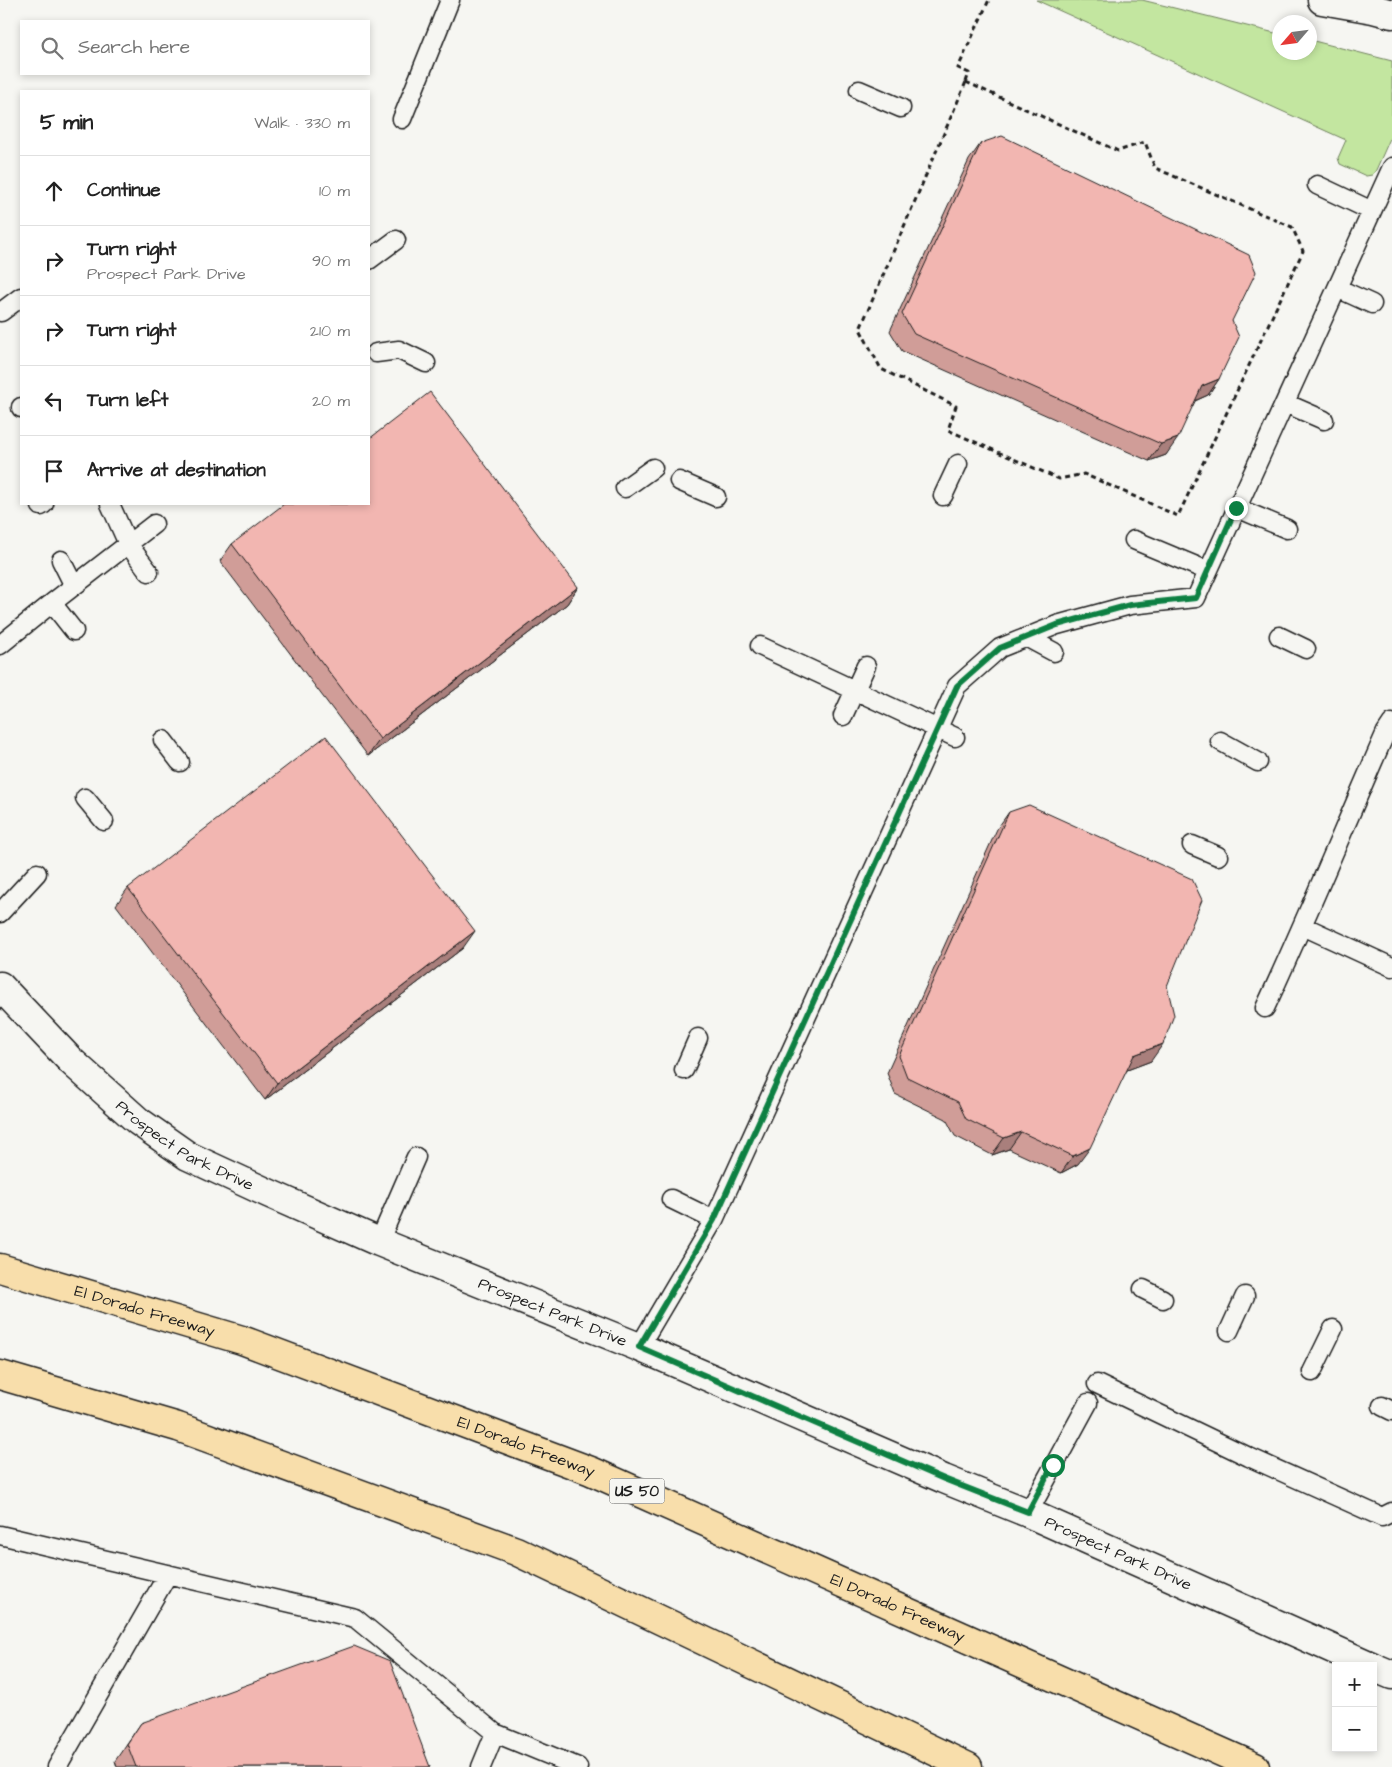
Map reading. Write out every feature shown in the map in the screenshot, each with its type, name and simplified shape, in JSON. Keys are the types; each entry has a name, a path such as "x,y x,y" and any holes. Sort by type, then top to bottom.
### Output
{"highway":[{"name":"El Dorado Freeway","path":"0,1268 242,1340 591,1471 1255,1767"},
{"path":"0,1375 178,1427 516,1551 968,1767"}],"street":[{"path":"1322,0 1380,8"},
{"name":"Prospect Park Drive","path":"0,986 71,1061 138,1121 188,1156 379,1242 639,1347 944,1479 1028,1512 1363,1662"},
{"name":"Prospect Park Drive","path":"1377,1668 1392,1675"}],"lane":[{"path":"402,119 450,0"},
{"path":"859,90 901,108"},
{"path":"639,1347 714,1220 957,686 1000,648 1057,625 1130,605 1196,598 1392,167"},
{"path":"1317,185 1372,210"},
{"path":"370,259 396,240"},
{"path":"1336,288 1372,304"},
{"path":"1,312 20,298"},
{"path":"376,353 399,350 426,362"},
{"path":"1285,403 1324,420"},
{"path":"943,496 958,464"},
{"path":"625,488 653,468"},
{"path":"679,481 716,497"},
{"path":"110,505 128,544 149,572"},
{"path":"1236,508 1287,529"},
{"path":"0,645 52,602 154,524"},
{"path":"1134,540 1208,571"},
{"path":"61,560 74,586"},
{"path":"52,602 74,631"},
{"path":"1279,636 1306,649"},
{"path":"1026,637 1054,652"},
{"path":"760,646 955,737"},
{"path":"842,716 866,666"},
{"path":"1265,1008 1303,926 1386,732 1392,723"},
{"path":"163,740 180,762"},
{"path":"1220,741 1258,762"},
{"path":"85,798 104,821"},
{"path":"1192,844 1218,856"},
{"path":"0,914 37,873"},
{"path":"1303,926 1392,967"},
{"path":"684,1070 698,1038"},
{"path":"379,1242 416,1157"},
{"path":"671,1199 714,1220"},
{"path":"1143,1289 1163,1299"},
{"path":"1229,1331 1245,1296"},
{"path":"1312,1372 1333,1329"},
{"path":"1096,1384 1249,1457 1382,1517 1392,1512"},
{"path":"1028,1512 1088,1403"},
{"path":"0,1536 355,1618 495,1733 578,1767"},
{"path":"57,1767 168,1574"},
{"path":"481,1767 495,1733"}],"path":[{"path":"966,82 1118,151 1145,142 1154,168 1292,227 1303,250 1178,516 1084,474 1059,479 948,430 956,406 880,370 860,329 966,82 969,73 958,68 989,0"}],"green space":[{"path":"1036,0 1142,0 1272,32 1272,60 1317,60 1317,42 1392,61 1392,134 1372,175 1366,176 1340,164 1338,158 1346,140"}],"building":[{"path":"1002,136 1249,255 1256,272 1232,321 1239,337 1219,379 1202,386 1178,438 1161,444 914,334 902,314 981,143"},
{"path":"430,392 578,587 380,739 232,544 283,505 370,505 370,438"},
{"path":"326,736 475,931 277,1083 128,888"},
{"path":"1029,805 1192,879 1202,900 1167,986 1174,1015 1163,1044 1134,1055 1090,1148 1073,1156 1021,1132 1004,1138 966,1119 958,1102 907,1077 899,1056 1009,812"},
{"path":"354,1646 390,1661 430,1767 136,1767 127,1744 141,1723"}],"route":[{"path":"1053,1465 1028,1512 944,1479 639,1347 714,1220 957,686 1000,648 1057,625 1130,605 1196,598 1236,508"}]}
